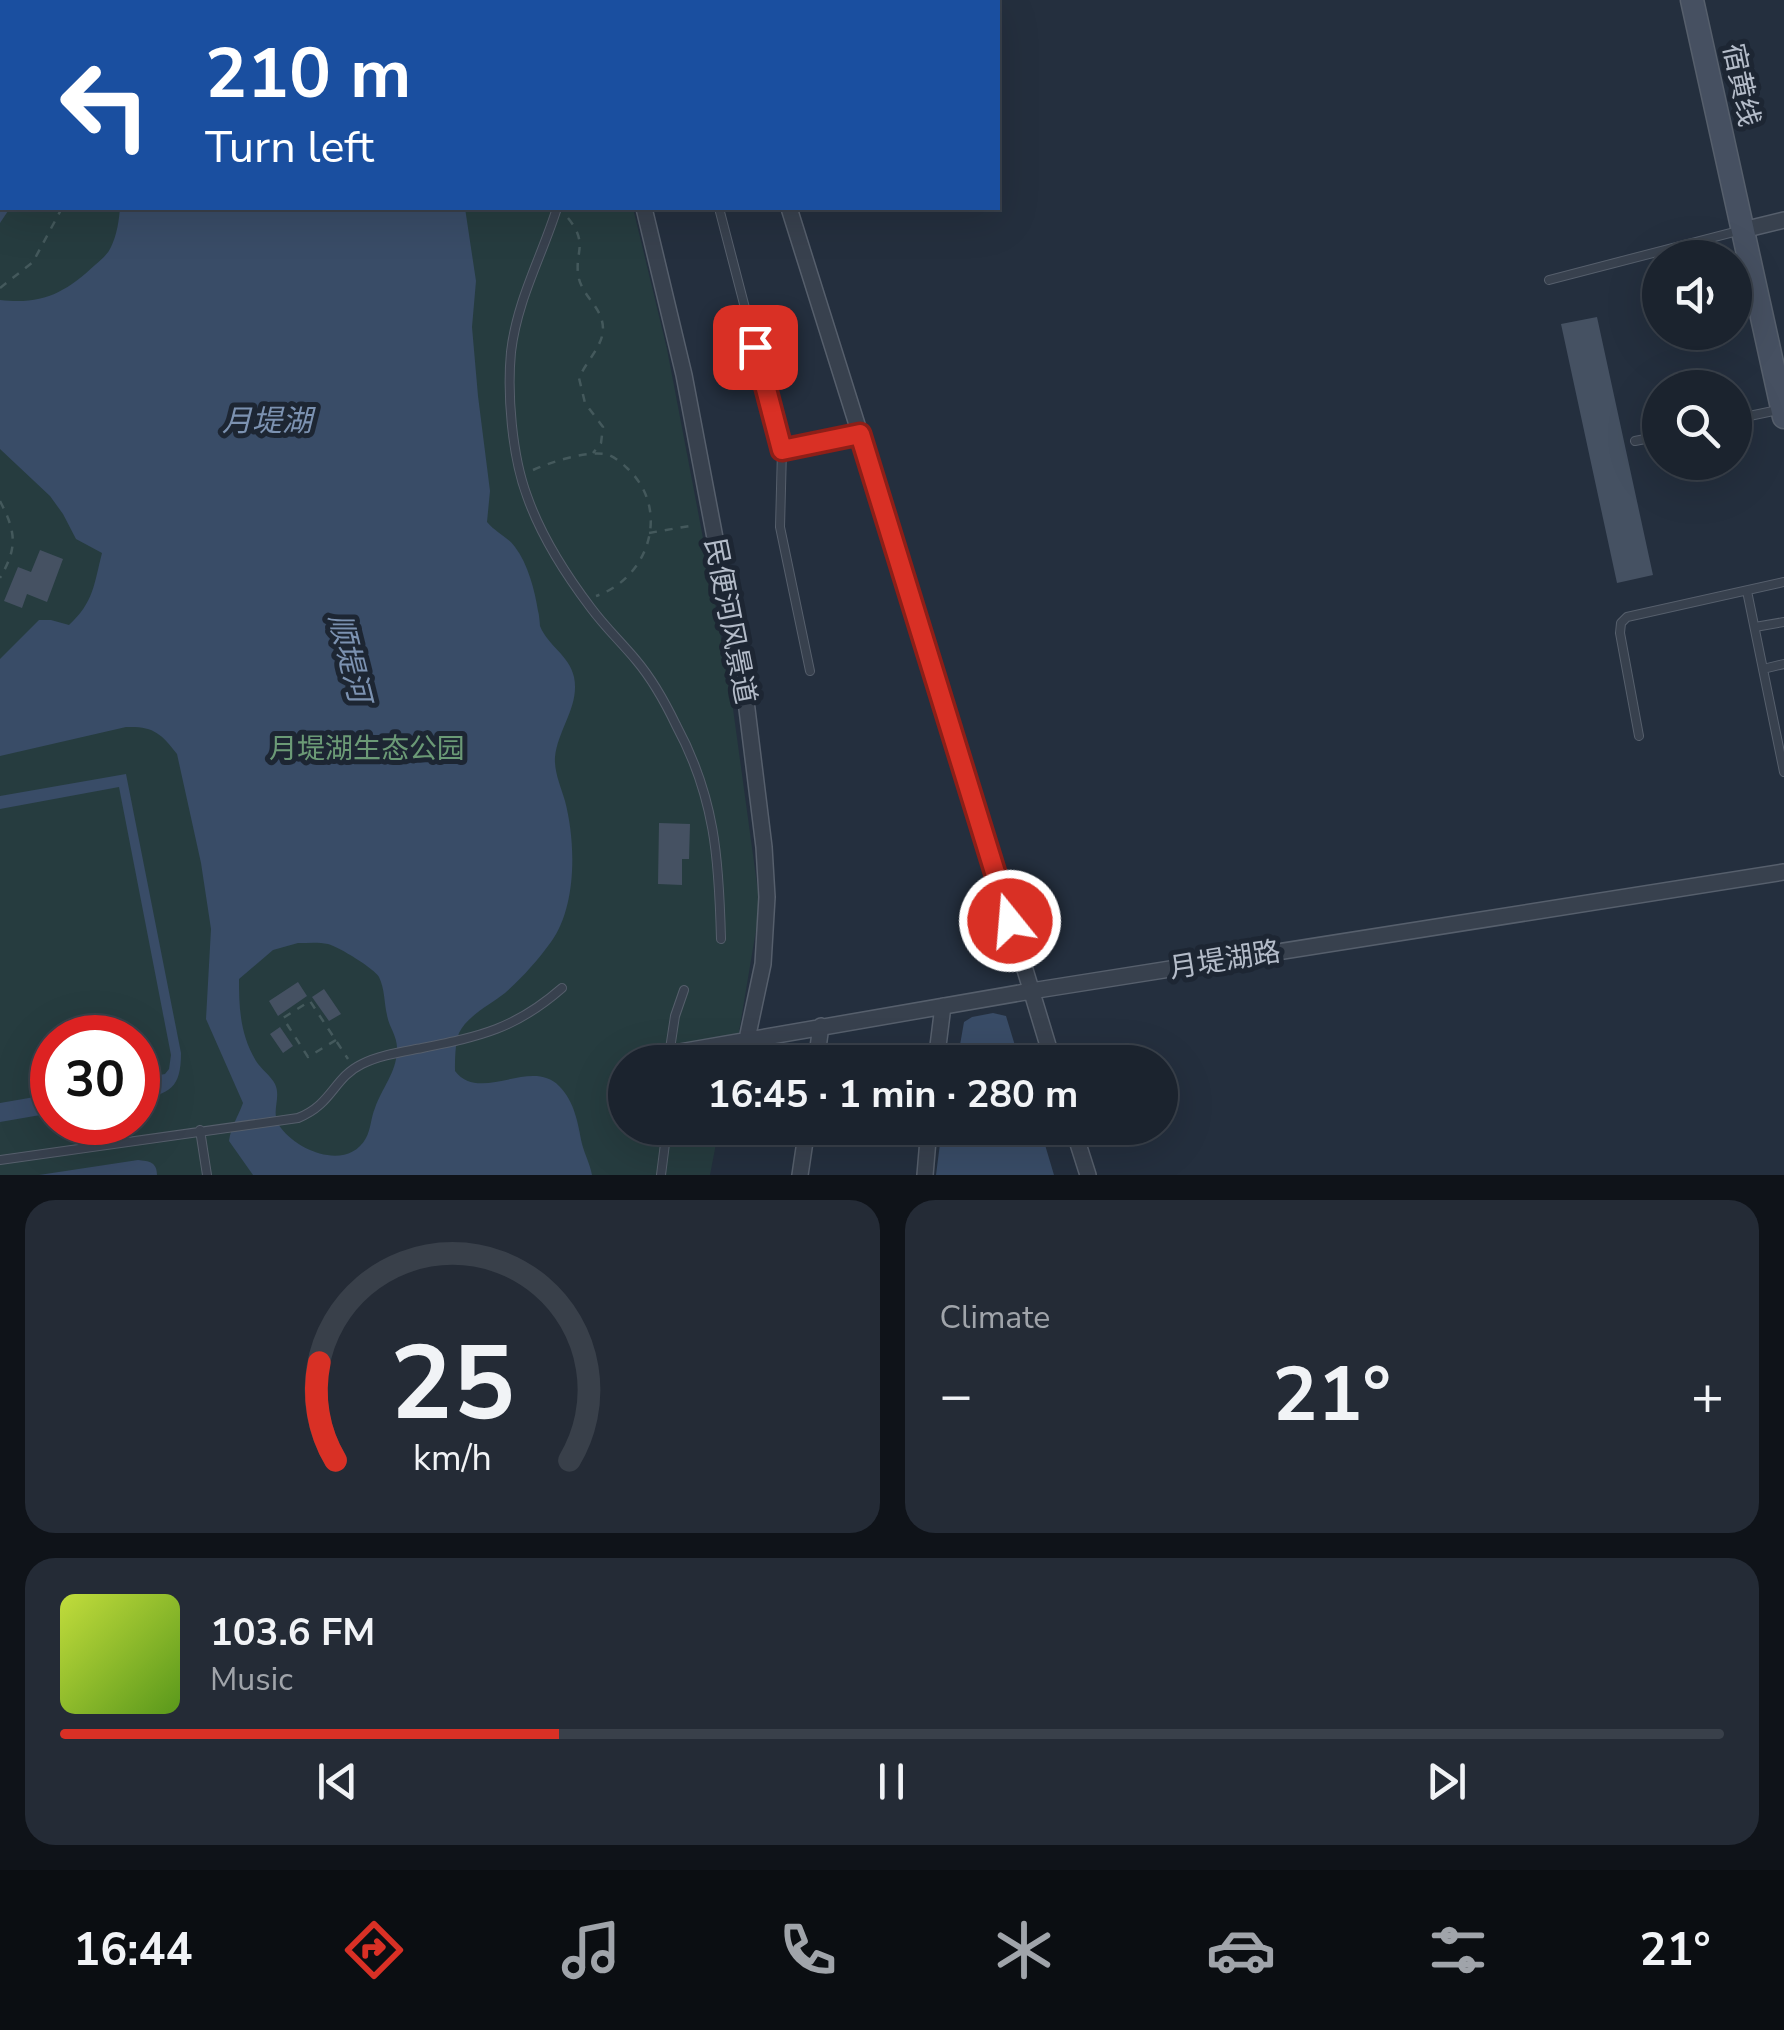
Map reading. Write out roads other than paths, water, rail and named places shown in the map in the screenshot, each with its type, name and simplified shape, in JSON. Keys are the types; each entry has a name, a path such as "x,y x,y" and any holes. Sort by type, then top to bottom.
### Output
{"main road":[{"name":"宿黄线","path":"1692,0 1783,413"}],"street":[{"name":"民便河风景道","path":"644,210 684,375 746,701 767,897 764,964 747,1039"},
{"path":"790,210 1048,1045"},
{"path":"1743,230 1784,220"},
{"name":"月堤湖路","path":"722,1045 1031,991 1784,872"},
{"path":"938,1045 943,1006"},
{"path":"818,1045 821,1026"},
{"path":"800,1175 804,1145"},
{"path":"925,1175 928,1145"},
{"path":"1078,1145 1088,1175"}],"lane":[{"path":"556,210 522,303 512,352 512,416 521,475 526,496 549,544 585,600 659,692 702,782 715,833 721,938"},
{"path":"720,210 782,450 780,527 810,671"},
{"path":"1550,280 1743,230"},
{"path":"1752,417 1783,413"},
{"path":"782,450 860,434"},
{"path":"1634,441 1642,439"},
{"path":"1639,736 1621,623 1627,617 1784,582"},
{"path":"1747,591 1784,772"},
{"path":"1755,627 1784,622"},
{"path":"1763,668 1784,664"},
{"path":"1772,712 1784,710"},
{"path":"0,1160 298,1118 323,1104 343,1078 364,1062 480,1036 522,1018 562,988"},
{"path":"670,1045 684,990"},
{"path":"200,1130 207,1175"},
{"path":"661,1175 665,1145"}],"water":[{"name":"月堤湖","path":"120,210 465,210 476,281 472,327 490,491 487,522 512,543 524,561 540,626 568,663 575,688 555,757 571,836 572,874 566,911 551,942 530,969 463,1027 457,1042 455,1071 465,1080 478,1083 534,1076 548,1078 559,1086 575,1114 592,1175 253,1175 229,1141 243,1103 206,1019 211,929 177,754 156,732 126,727 0,756 0,659 39,620 69,625 77,617 92,592 102,553 76,539 50,496 0,449 0,300 28,301 52,295 100,261 115,238","holes":["298,943 321,943 356,959 379,977 397,1051 368,1134 358,1148 336,1156 299,1144 281,1128 276,1117 275,1084 251,1051 240,1011 239,979 273,950"]},
{"path":"126,774 181,1053 176,1082 166,1091 160,1094 160,1075 169,1069 171,1055 119,787 0,809 0,796"},
{"path":"993,1013 1006,1016 1015,1045 960,1045 964,1022"},
{"path":"30,1098 30,1117 0,1122 0,1103"},
{"path":"940,1145 1045,1145 1054,1175 936,1175"},
{"path":"138,1160 152,1163 157,1175 39,1175"}],"water label":[{"name":"顺堤河","path":"349,658"}],"park label":[{"name":"月堤湖生态公园","path":"367,749"}]}
